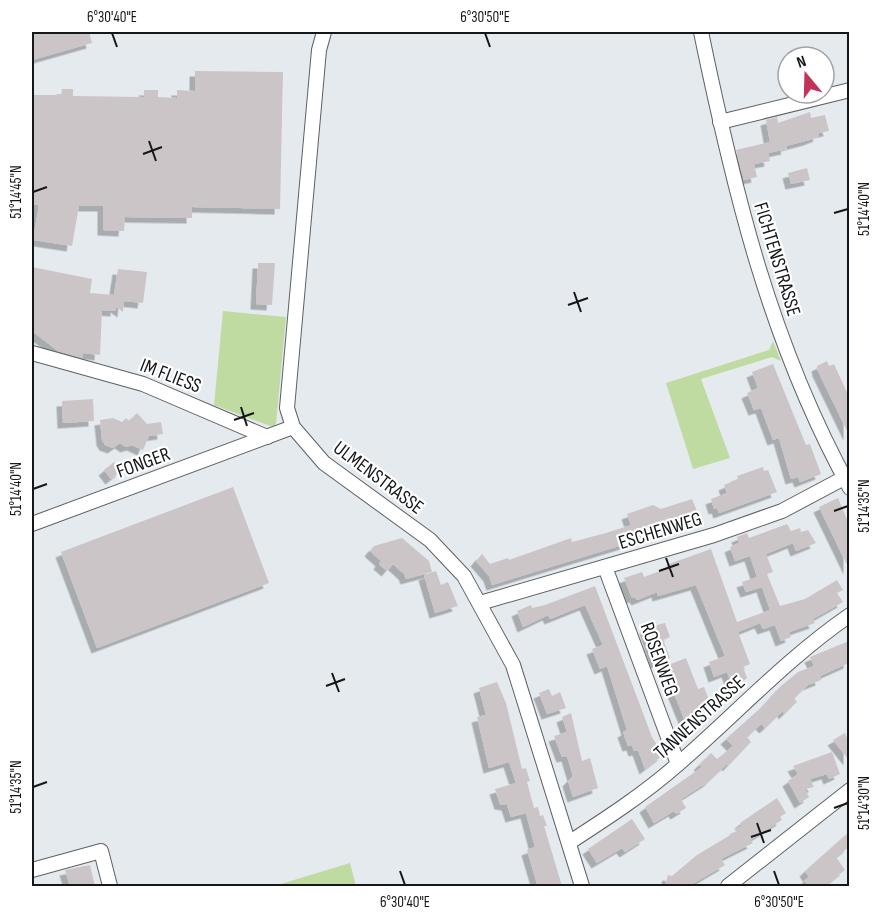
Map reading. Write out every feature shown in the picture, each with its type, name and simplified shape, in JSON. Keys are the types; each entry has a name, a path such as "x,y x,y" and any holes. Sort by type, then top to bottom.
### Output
{"street":[{"path":"267,437 293,427 287,408 320,50 324,32"},
{"name":"FICHTENSTRASSE","path":"701,32 720,122 764,293 805,399 847,483"},
{"path":"720,122 849,90"},
{"name":"IM FLIESS","path":"32,353 143,384 267,437"},
{"name":"ULMENSTRASSE","path":"293,427 324,463 430,540 464,576 513,665 582,886"},
{"name":"FONGER","path":"32,524 267,437"},
{"name":"ESCHENWEG","path":"480,603 605,567 782,511 847,483"},
{"name":"ROSENWEG","path":"605,567 678,764"},
{"name":"TANNENSTRASSE","path":"570,842 634,800 678,764 811,642 849,615"},
{"path":"728,886 849,790"},
{"path":"32,870 101,851 110,886"}],"green space":[{"path":"223,311 286,317 276,424 273,427 214,405"},
{"path":"773,341 781,361 772,357 701,379 730,458 693,469 666,383 769,350"},
{"path":"350,863 356,886 274,886"}],"building":[{"path":"32,32 89,32 92,43 32,60"},
{"path":"195,71 283,72 280,209 192,207 192,218 125,217 124,231 103,230 103,206 79,206 72,246 33,240 39,205 32,205 32,95 61,95 62,89 73,89 73,96 144,97 144,90 158,90 158,97 177,98 177,90 195,91"},
{"path":"810,112 811,118 825,115 829,131 818,133 819,136 809,140 786,146 787,149 768,153 770,161 754,164 757,177 744,180 736,150 770,142 766,120 777,117 778,123"},
{"path":"807,168 810,180 791,184 788,173"},
{"path":"258,263 275,263 272,305 256,304"},
{"path":"32,267 92,279 90,293 114,295 118,269 147,272 143,303 124,301 123,312 116,307 116,311 102,310 100,355 83,353 82,358 58,351 32,331"},
{"path":"827,361 829,366 834,364 849,397 849,435 818,371 817,366"},
{"path":"773,364 806,445 810,444 821,474 800,482 798,477 791,479 779,438 773,440 761,408 754,410 747,393 758,388 752,372"},
{"path":"93,399 94,421 63,423 62,401"},
{"path":"137,413 147,424 161,422 163,434 149,436 143,450 132,445 126,447 120,443 113,448 105,445 102,440 100,420 113,418 122,422 126,418 129,421"},
{"path":"114,462 121,471 111,479 104,470"},
{"path":"763,467 764,471 768,470 777,492 719,513 717,508 714,509 711,499 727,493 724,485 738,479 737,476"},
{"path":"233,487 269,583 97,648 61,552"},
{"path":"838,498 849,524 849,569 819,507"},
{"path":"692,499 701,521 492,585 489,576 476,561 482,554 490,564 508,558 509,560 571,538 572,542 606,533 631,525 627,514 653,505 661,509"},
{"path":"787,524 791,531 800,528 801,532 808,530 816,543 796,551 793,543 766,554 773,572 767,574 780,606 805,599 837,580 843,590 837,593 843,602 813,619 815,623 789,632 791,637 781,641 775,625 763,629 760,623 738,632 750,664 743,667 747,678 734,690 727,672 714,677 709,662 725,656 696,585 658,596 657,592 637,600 635,597 632,598 624,578 642,572 644,577 668,568 666,565 711,549 737,622 770,610 762,587 746,592 742,582 757,577 750,556 735,561 730,547 739,543 737,537 747,533 749,538"},
{"path":"402,538 429,561 432,572 406,579 393,564 387,571 379,564 381,561 370,551 374,546"},
{"path":"436,571 441,585 448,582 458,606 435,613 424,575"},
{"path":"595,586 652,737 663,755 645,769 638,750 634,751 632,745 628,746 623,732 627,730 607,666 600,669 592,649 603,645 585,605 550,619 548,615 523,627 517,611 531,605 532,608 545,605"},
{"path":"665,623 670,637 663,640 670,658 656,663 645,628"},
{"path":"849,641 849,663 820,676 821,680 808,685 794,698 797,702 784,714 783,711 765,728 761,724 747,737 751,742 728,766 727,764 708,782 681,799 686,808 676,814 674,811 654,823 645,807 702,767 699,765 711,753 717,759 733,746 726,739 765,704 781,686 798,672 814,666 810,657"},
{"path":"686,658 698,689 704,687 713,710 688,728 663,667"},
{"path":"497,682 506,703 522,769 526,768 530,781 527,782 534,808 538,807 540,816 543,815 547,826 544,826 562,886 537,884 527,850 535,847 526,813 511,817 507,805 500,804 495,789 516,783 509,762 489,768 477,717 486,715 479,688"},
{"path":"549,689 552,696 560,692 566,708 547,714 539,693"},
{"path":"571,713 582,761 590,758 598,788 573,797 568,781 573,776 567,756 562,757 554,736 567,732 562,717"},
{"path":"845,733 849,744 849,760 833,740"},
{"path":"832,752 840,774 829,779 827,774 810,779 814,787 805,789 809,797 800,803 788,781 798,774 793,766"},
{"path":"777,798 786,813 780,817 782,820 750,840 753,843 721,859 725,865 689,886 665,886 668,875 672,876 697,855 737,831 735,829 742,826 740,823"},
{"path":"632,819 645,839 625,852 622,848 597,863 588,849"},
{"path":"849,832 849,847 836,857 845,870 825,886 809,886 804,881 809,877 805,871"},
{"path":"90,865 95,886 70,886 65,870"}]}
